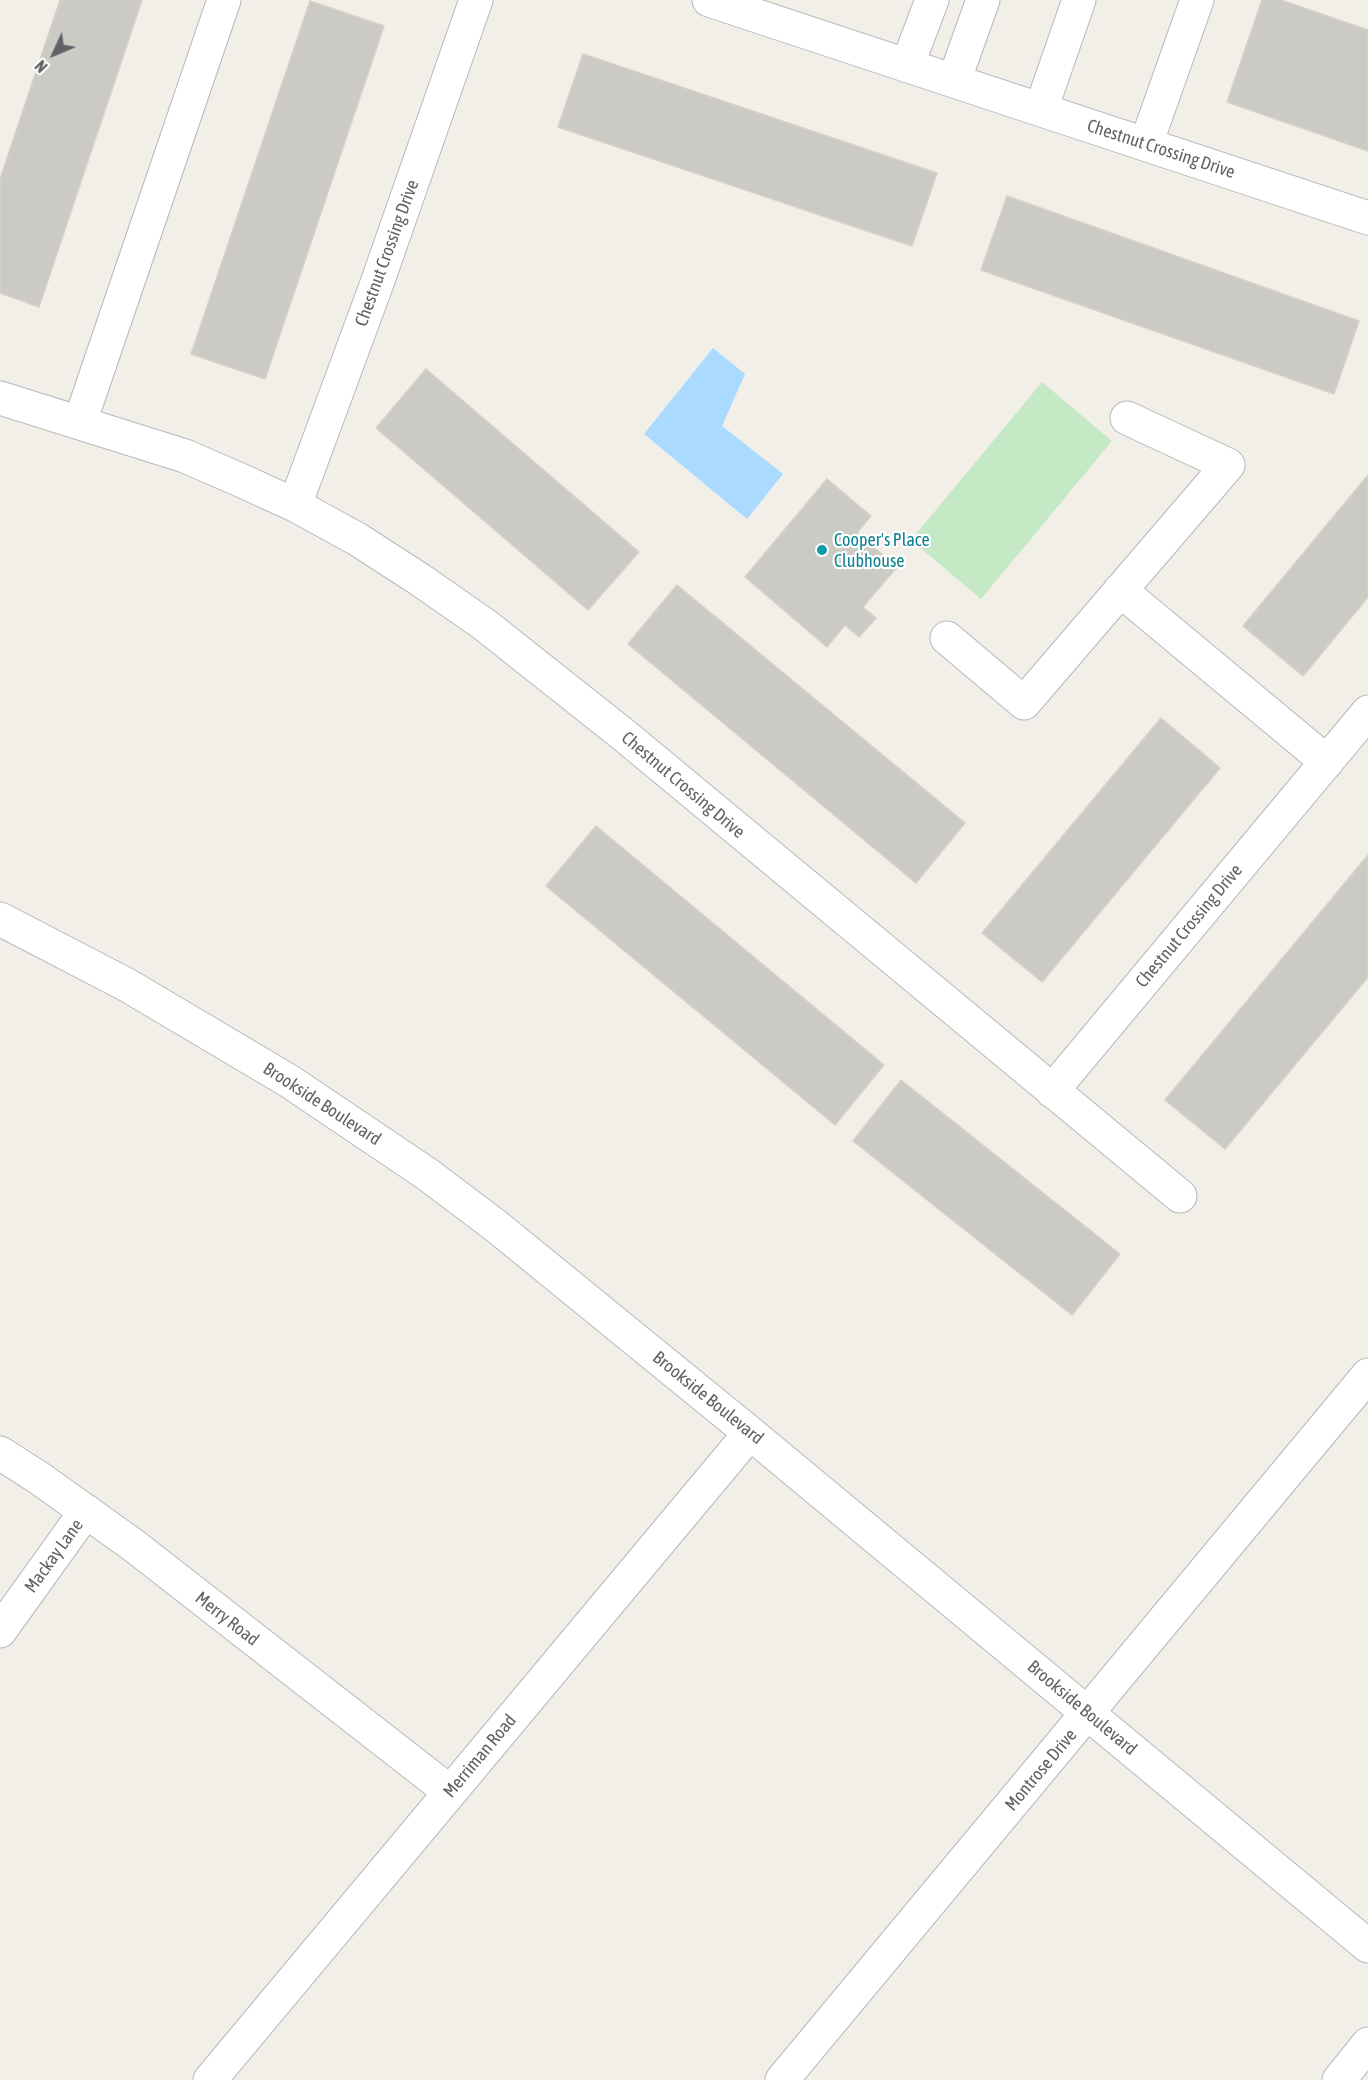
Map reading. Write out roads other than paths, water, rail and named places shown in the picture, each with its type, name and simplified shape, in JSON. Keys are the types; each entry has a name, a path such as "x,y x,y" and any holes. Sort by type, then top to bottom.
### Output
{"street":[{"path":"80,422 224,0"},
{"name":"Chestnut Crossing Drive","path":"295,505 376,286 476,0"},
{"name":"Chestnut Crossing Drive","path":"709,0 1368,218"},
{"path":"908,66 932,0"},
{"path":"954,81 983,0"},
{"path":"1041,109 1079,0"},
{"path":"1146,144 1197,0"},
{"name":"Chestnut Crossing Drive","path":"0,398 185,456 295,505 357,539 410,573 503,640 625,736 1180,1196"},
{"path":"947,638 1024,703 1228,465 1127,418"},
{"path":"1120,590 1327,762"},
{"name":"Chestnut Crossing Drive","path":"1052,1091 1368,712"},
{"name":"Brookside Boulevard","path":"0,919 117,980 216,1036 369,1133 496,1226 750,1432 1368,1946"},
{"name":"Montrose Drive","path":"782,2080 1368,1375"},
{"name":"Merriman Road","path":"210,2080 750,1432"},
{"name":"Merry Road","path":"0,1453 86,1511 450,1792"},
{"name":"Mackay Lane","path":"0,1631 86,1511"},
{"path":"1339,2080 1368,2044"}],"water":[{"path":"713,348 745,374 722,426 783,474 747,519 644,434"}],"place":[{"name":"Cooper's Place Clubhouse","path":"822,550"}]}
